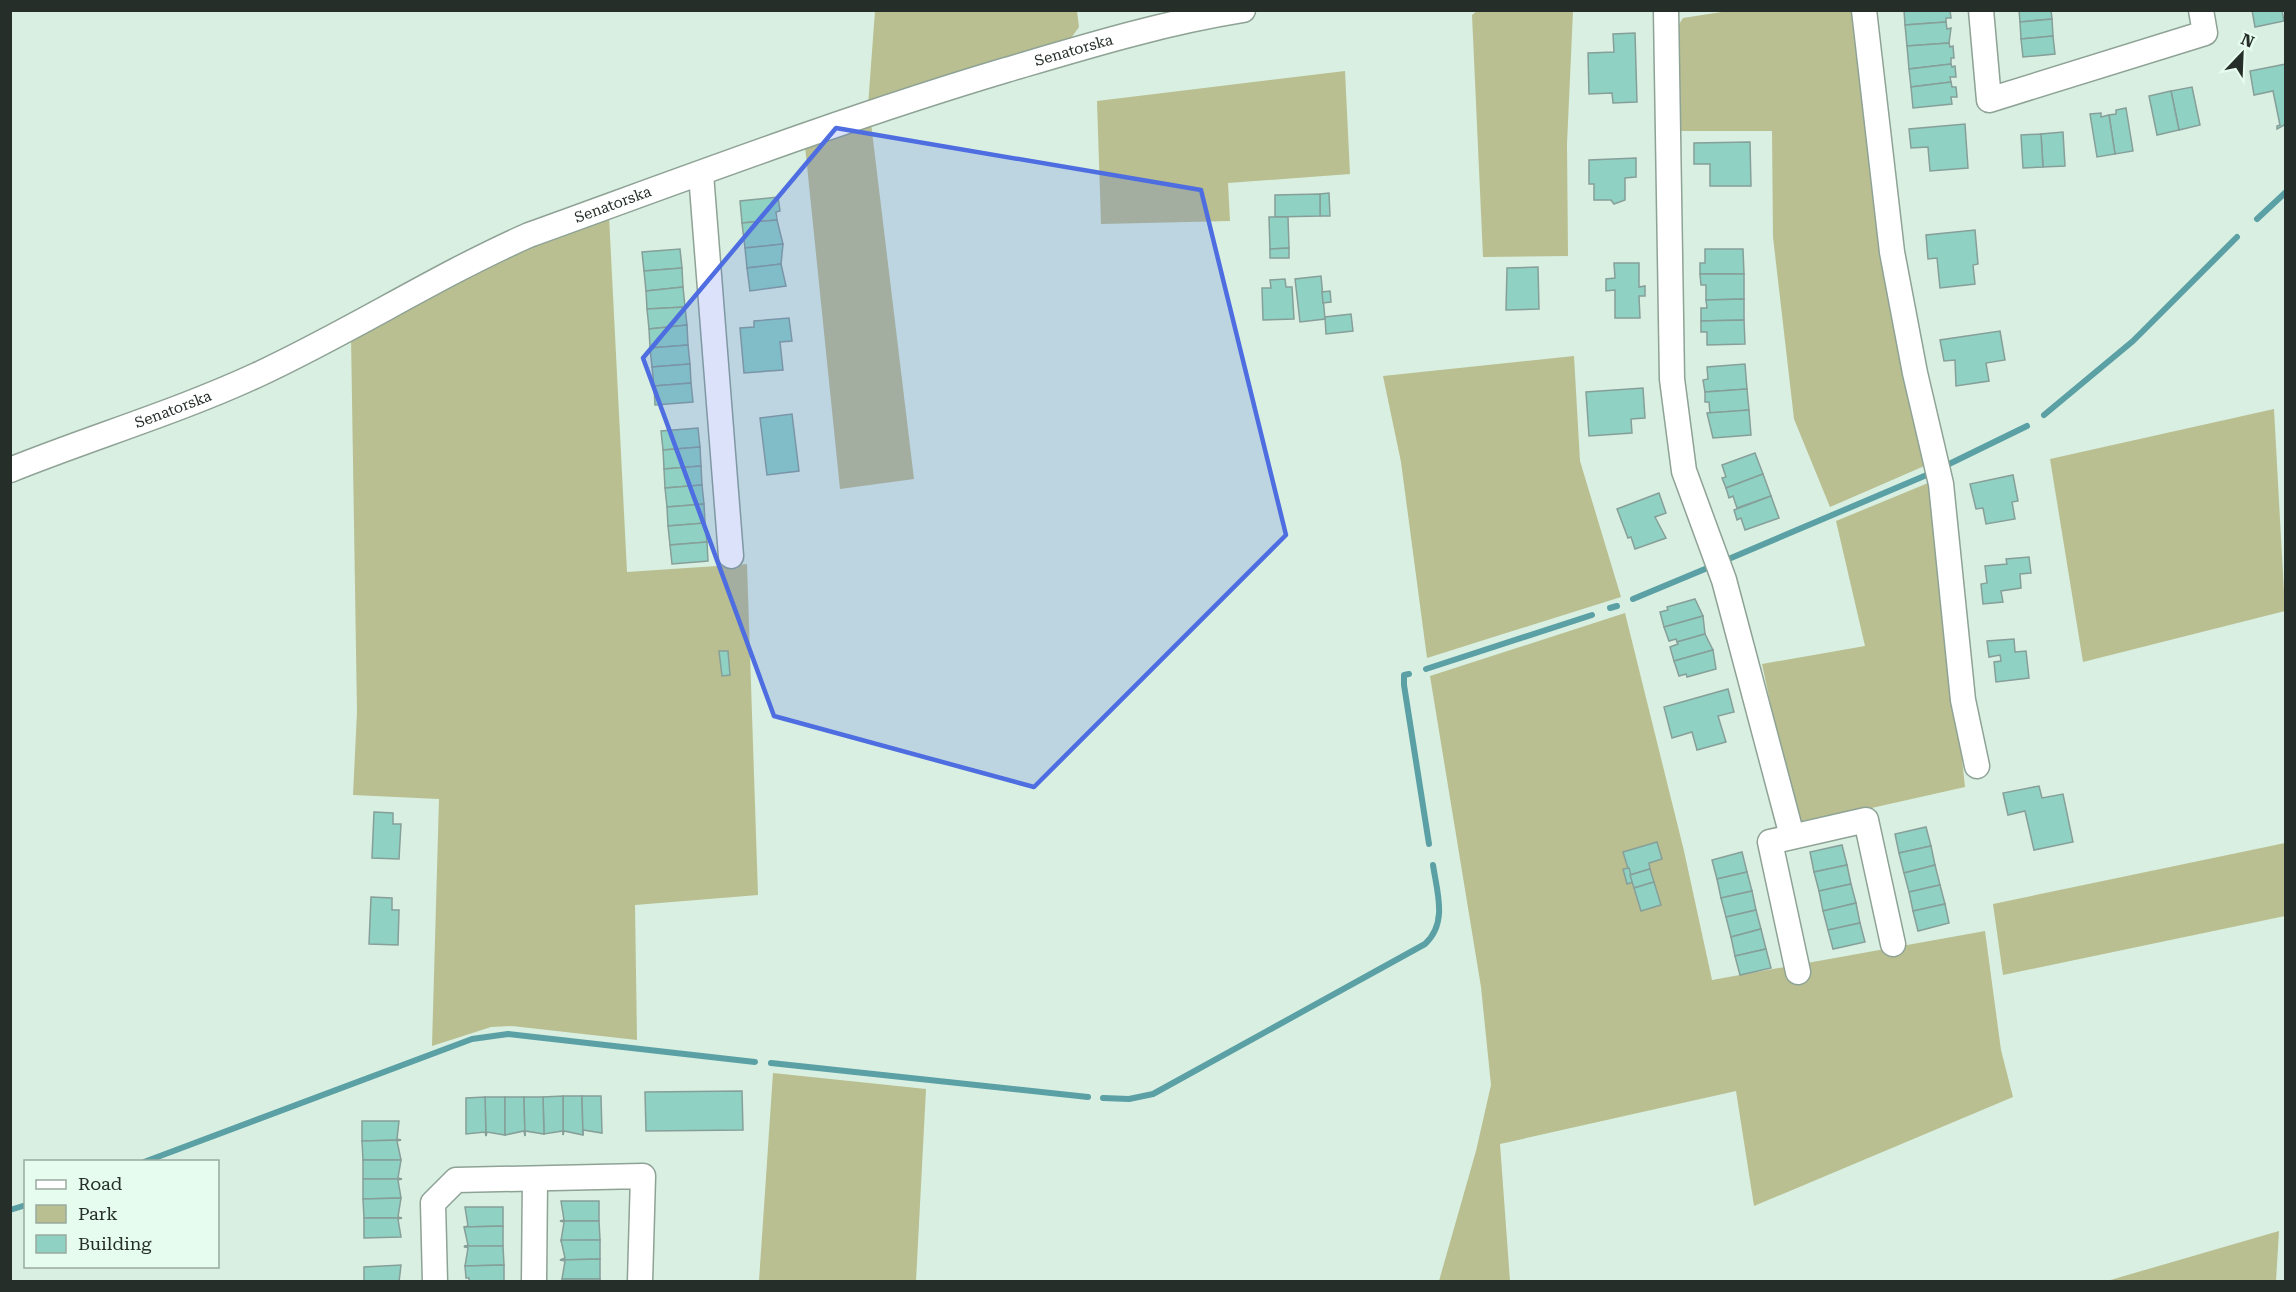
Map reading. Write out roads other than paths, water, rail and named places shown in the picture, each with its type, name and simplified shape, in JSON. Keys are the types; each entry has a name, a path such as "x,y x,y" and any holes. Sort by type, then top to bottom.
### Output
{"street":[{"name":"Senatorska","path":"10,470 123,429 256,375 488,253 915,97 1089,45 1200,17 1243,10"},
{"path":"1666,10 1672,379 1677,433 1684,471 1724,580 1792,836"},
{"path":"1863,10 1892,252 1915,373 1941,483 1964,700 1977,766"},
{"path":"1981,10 1989,100 2205,33 2200,10"},
{"path":"701,174 730,556"},
{"path":"1798,972 1770,842 1866,820 1893,944"},
{"path":"435,1281 433,1203 456,1180 643,1176 640,1281"},
{"path":"534,1281 535,1179"}],"waterway":[{"path":"2257,219 2286,192"},
{"path":"2044,415 2133,341 2237,237"},
{"path":"1945,466 2027,426"},
{"path":"1731,558 1929,474"},
{"path":"1633,599 1705,569"},
{"path":"1610,608 1617,606"},
{"path":"1426,669 1592,615"},
{"path":"1409,674 1404,675 1404,685 1429,844"},
{"path":"1103,1098 1129,1099 1153,1094 1425,944 1437,927 1439,917 1433,865"},
{"path":"149,1160 472,1039 508,1034 755,1062"},
{"path":"771,1063 1088,1097"},
{"path":"10,1210 24,1206"}]}
